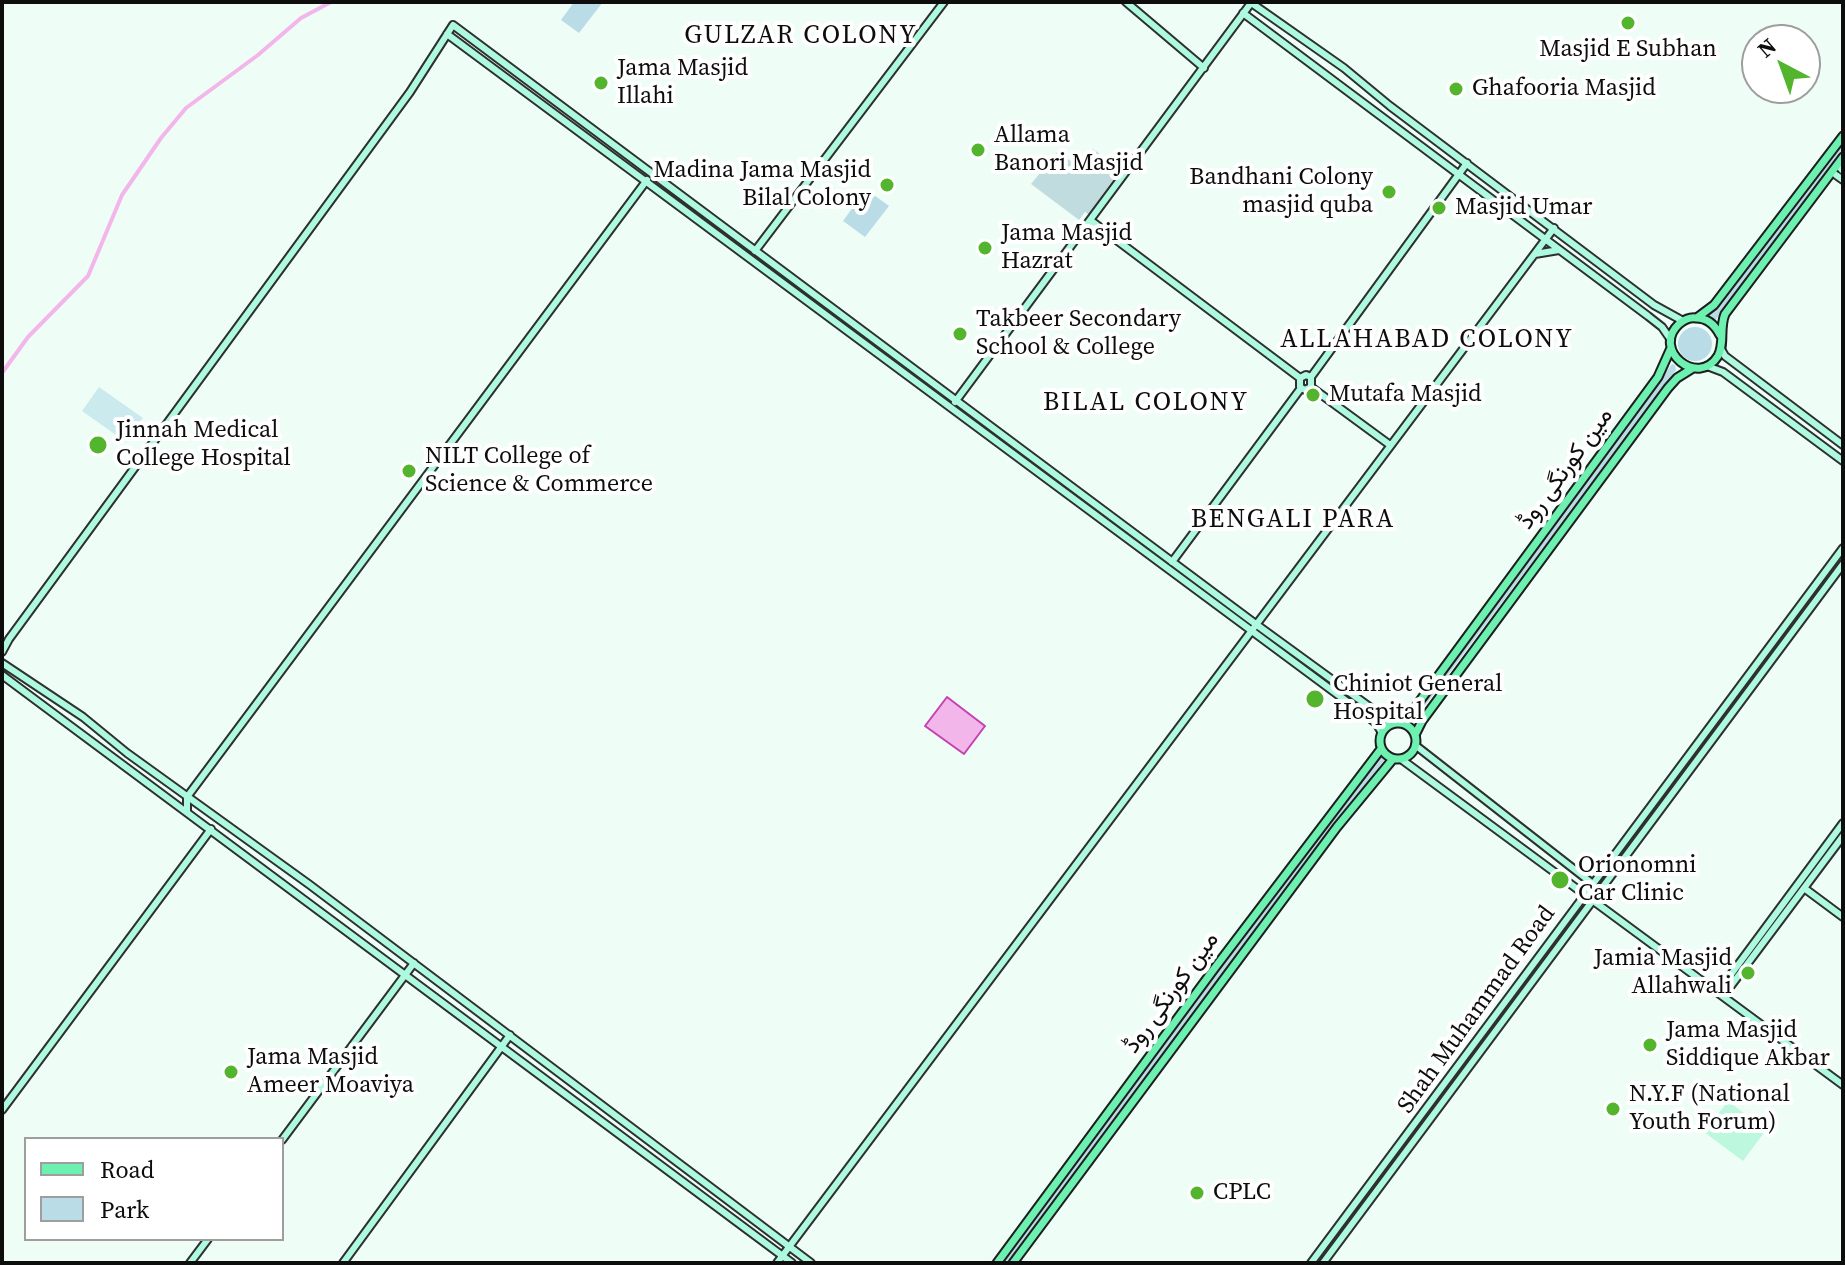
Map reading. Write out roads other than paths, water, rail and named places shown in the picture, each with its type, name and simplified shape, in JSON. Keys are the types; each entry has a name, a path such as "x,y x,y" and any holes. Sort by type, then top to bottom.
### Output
{"main road":[{"path":"1843,136 1751,250 1714,305 1698,317 1683,321 1673,333 1671,344 1679,362 1693,368 1707,366 1718,356 1725,314 1843,157"},
{"path":"1698,317 1712,323 1720,335"},
{"name":"مین کورنگی روڈ","path":"1396,724 1411,713 1658,377 1671,344"},
{"name":"مین کورنگی روڈ","path":"1415,740 1425,717 1668,388 1693,368"},
{"path":"1396,724 1409,727 1415,740 1410,754 1397,759 1381,749 1382,733 1396,724"},
{"name":"مین کورنگی روڈ","path":"997,1263 1381,749"},
{"name":"مین کورنگی روڈ","path":"1013,1263 1337,827 1397,759"}],"street":[{"path":"757,248 944,2"},
{"path":"1126,2 1204,68"},
{"path":"950,408 1251,2 1344,68 1654,305 1683,321"},
{"path":"1243,13 1648,316 1662,327 1671,344"},
{"path":"2,652 410,92 453,25 651,174 757,248 955,401 1172,562 1376,723 1382,733"},
{"path":"447,34 950,408 1254,628 1396,724"},
{"path":"1311,387 1311,377 1467,163"},
{"path":"1840,172 1843,180"},
{"path":"187,811 187,797 651,174"},
{"path":"1090,220 1300,378"},
{"path":"777,1263 1554,228"},
{"path":"1535,254 1559,250"},
{"path":"1721,349 1725,356 1843,445"},
{"path":"1707,366 1723,372 1843,461"},
{"path":"1301,388 1298,383 1300,378 1306,375 1311,377"},
{"path":"1311,387 1390,445"},
{"path":"1301,388 1311,387"},
{"path":"1172,562 1301,388"},
{"name":"Shah Muhammad Road","path":"1311,1263 1843,548"},
{"name":"Shah Muhammad Road","path":"1323,1263 1843,564"},
{"path":"2,663 83,717 811,1263"},
{"path":"2,674 792,1263"},
{"path":"1749,675 1756,680"},
{"path":"1415,740 1593,884 1593,898"},
{"path":"1397,759 1593,898 1843,1085"},
{"path":"2,1110 218,819"},
{"path":"1721,994 1843,823"},
{"path":"1721,994 1843,836"},
{"path":"1804,888 1843,917"},
{"path":"284,1137 414,963"},
{"path":"343,1263 510,1035"},
{"path":"190,1263 206,1241"}],"waterway":[{"path":"2,373 28,337 88,276 122,195 186,108 258,55 301,18 331,2"}],"place":[{"name":"Masjid E Subhan","path":"1628,23"},
{"name":"Jama Masjid Illahi","path":"601,83"},
{"name":"Ghafooria Masjid","path":"1456,89"},
{"name":"Allama Banori Masjid","path":"978,150"},
{"name":"Madina Jama Masjid Bilal Colony","path":"887,185"},
{"name":"Bandhani Colony masjid quba","path":"1389,192"},
{"name":"Masjid Umar","path":"1439,208"},
{"name":"Jama Masjid Hazrat","path":"985,248"},
{"name":"Takbeer Secondary School & College","path":"960,334"},
{"name":"Mutafa Masjid","path":"1313,395"},
{"name":"Jinnah Medical College Hospital","path":"98,445"},
{"name":"NILT College of Science & Commerce","path":"409,471"},
{"name":"Chiniot General Hospital","path":"1315,699"},
{"name":"Orionomni Car Clinic","path":"1560,880"},
{"name":"Jamia Masjid Allahwali","path":"1748,973"},
{"name":"Jama Masjid Siddique Akbar","path":"1650,1045"},
{"name":"Jama Masjid Ameer Moaviya","path":"231,1072"},
{"name":"N.Y.F (National Youth Forum)","path":"1613,1109"},
{"name":"CPLC","path":"1197,1193"}],"district":[{"name":"GULZAR COLONY","path":"801,36"},
{"name":"ALLAHABAD COLONY","path":"1427,340"},
{"name":"BILAL COLONY","path":"1146,403"},
{"name":"BENGALI PARA","path":"1293,520"}]}
